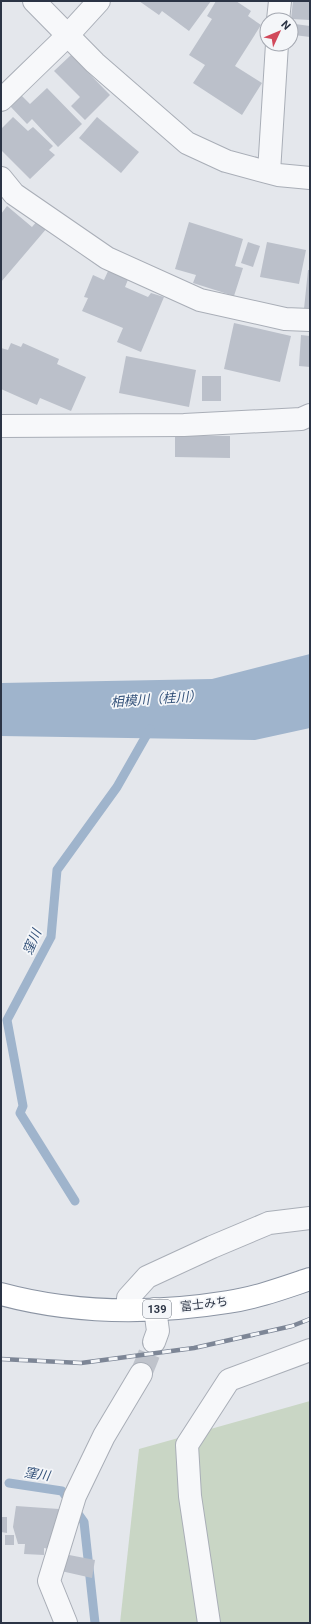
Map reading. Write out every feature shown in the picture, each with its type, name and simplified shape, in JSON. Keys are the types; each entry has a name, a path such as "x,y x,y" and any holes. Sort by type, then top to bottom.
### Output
{"highway":[{"name":"富士みち","path":"1,1294 74,1308 128,1310 156,1309 228,1302 281,1289 310,1279"}],"street":[{"path":"34,1 94,63 187,143 226,161 278,175 310,178"},
{"path":"1,100 67,36 99,1"},
{"path":"279,12 280,1"},
{"path":"269,172 276,52"},
{"path":"1,178 14,194 107,258 200,300 285,319 310,320"},
{"path":"1,426 184,425 301,419 310,415"},
{"path":"128,1310 128,1298 137,1286 147,1277 269,1223 310,1218"},
{"path":"154,1342 158,1331 156,1309"},
{"path":"209,1623 190,1496 187,1444 229,1380 310,1350"},
{"path":"66,1623 49,1581 75,1496 104,1436 140,1374"}],"green space":[{"path":"310,1401 310,1623 120,1623 139,1449"}],"water":[{"name":"相模川（桂川）","path":"310,654 310,728 255,740 1,736 1,683 212,679"}],"building":[{"path":"139,1 211,1 189,31 162,11 159,15"},
{"path":"216,1 236,1 251,11 248,16 259,24 259,28 235,66 262,83 242,115 193,83 205,65 189,55 212,19 207,16"},
{"path":"293,1 310,1 310,20 299,19 299,12 292,12"},
{"path":"299,25 310,26 310,37 299,36"},
{"path":"71,55 110,95 85,120 71,106 80,97 54,71"},
{"path":"47,88 82,124 58,147 32,119 27,124 10,106 21,95 30,104"},
{"path":"13,117 28,131 33,127 53,146 49,150 55,155 30,179 1,150 1,129"},
{"path":"97,117 139,152 121,173 79,138"},
{"path":"7,206 32,227 38,220 47,228 1,282 1,214"},
{"path":"189,222 243,239 235,266 243,268 234,296 193,283 196,275 175,269"},
{"path":"248,242 260,246 253,267 241,263"},
{"path":"267,242 306,250 299,284 260,277"},
{"path":"109,269 129,277 125,287 148,297 151,293 164,297 141,352 117,342 123,328 82,311 88,298 84,297 93,275 104,280"},
{"path":"308,270 310,270 310,309 304,309"},
{"path":"234,323 291,336 280,382 224,369"},
{"path":"301,335 310,336 310,367 299,366"},
{"path":"11,343 21,347 23,343 59,359 57,364 86,377 71,411 40,398 37,405 1,389 1,348 8,350"},
{"path":"126,356 196,370 189,407 119,393"},
{"path":"202,376 221,376 221,401 202,401"},
{"path":"175,435 230,436 230,458 175,457"},
{"path":"16,1506 59,1509 54,1539 49,1549 44,1548 44,1555 24,1554 25,1544 18,1544 13,1527"},
{"path":"1,1517 7,1517 7,1533 1,1532"},
{"path":"5,1535 14,1535 14,1545 5,1545"},
{"path":"64,1554 95,1560 92,1578 61,1571"}],"waterway":[{"name":"窪川","path":"75,1201 20,1113 23,1106 7,1020 51,937 57,870 117,787 150,729"},
{"path":"9,1483 62,1491 84,1522 95,1623"}],"tunnel":[{"path":"141,1374 154,1342"}],"railway":[{"path":"1,1359 81,1363 194,1348 292,1326 310,1319"}]}
